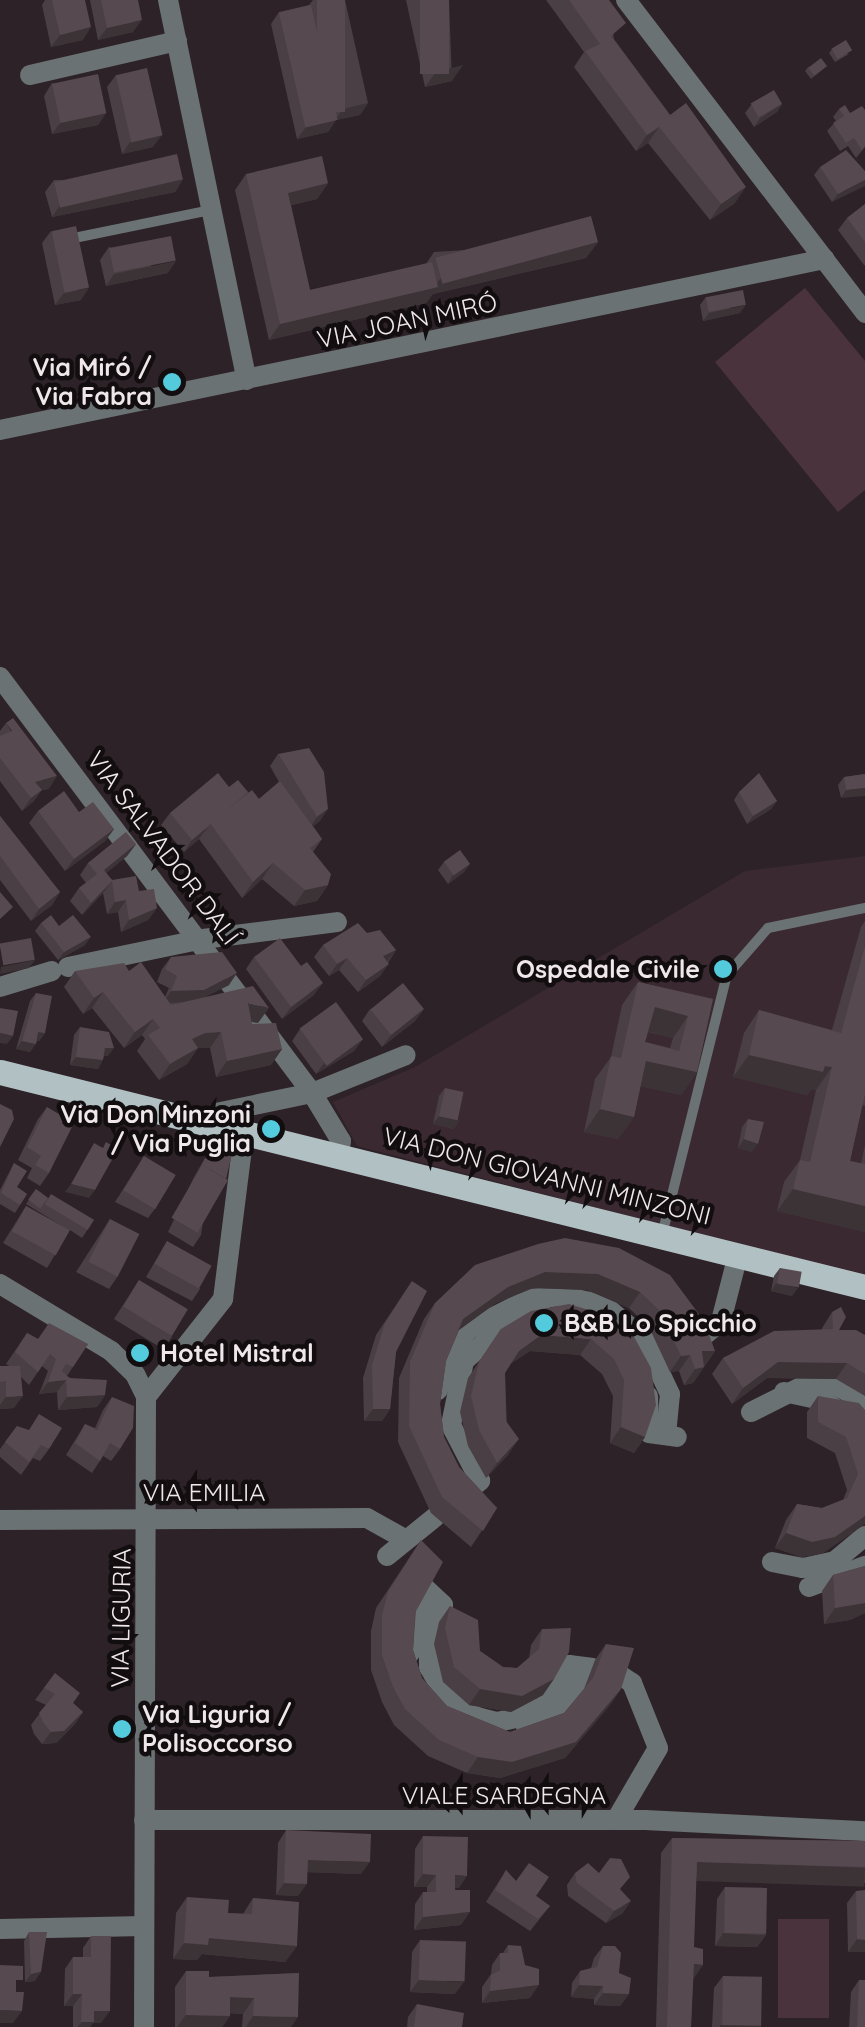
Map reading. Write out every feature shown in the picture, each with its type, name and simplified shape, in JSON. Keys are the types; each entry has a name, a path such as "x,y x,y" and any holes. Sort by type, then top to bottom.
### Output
{"main road":[{"name":"VIA DON GIOVANNI MINZONI","path":"0,1072 865,1286"}],"street":[{"path":"168,0 247,380"},
{"path":"626,0 865,313"},
{"path":"30,75 177,42"},
{"name":"VIA JOAN MIRÓ","path":"0,430 824,259"},
{"name":"VIA SALVADOR DALÍ","path":"0,677 203,939 312,1093 341,1141 339,1154"},
{"path":"0,987 60,969 203,939 337,922"},
{"path":"214,1124 216,1114 312,1093 406,1054"},
{"path":"0,1284 112,1350 135,1374 146,1397 223,1299 244,1132"},
{"path":"695,1343 721,1322 738,1255"},
{"path":"456,1492 459,1484 443,1458 435,1401 450,1354 468,1330 528,1299 562,1296 621,1315 655,1364 670,1394 665,1435"},
{"path":"750,1412 782,1392 832,1384 865,1400"},
{"path":"782,1392 822,1400 865,1428"},
{"name":"VIA LIGURIA","path":"144,2027 146,1397"},
{"name":"VIA EMILIA","path":"0,1520 146,1516 420,1522 395,1564"},
{"path":"857,1567 865,1536"},
{"path":"772,1562 802,1568 857,1567"},
{"path":"809,1586 857,1567"},
{"path":"422,1590 423,1609 410,1648 414,1680 439,1716 461,1731 514,1735 541,1725 568,1704 581,1675 592,1670"},
{"path":"616,1820 658,1748 624,1679"},
{"name":"VIALE SARDEGNA","path":"144,1820 616,1820 865,1831"},
{"path":"0,1929 144,1926"}],"lane":[{"path":"79,237 211,210"},
{"path":"662,1236 728,975 768,928 865,908"}],"shaded area":[{"path":"805,288 865,361 865,490 838,512 715,362"},
{"name":"Ospedale Civile","path":"865,856 865,1277 357,1146 333,1102 415,1067 745,871"},
{"path":"778,1919 829,1919 829,2018 778,2018"}],"building":[{"path":"52,0 85,0 91,27 60,35"},
{"path":"101,0 138,0 142,20 107,28"},
{"path":"317,0 345,0 345,112 317,112"},
{"path":"420,0 449,0 449,74 420,74"},
{"path":"569,0 609,0 626,23 611,36 670,115 686,103 746,187 721,204 659,127 647,135 585,51 600,44"},
{"path":"311,5 338,120 305,127 279,12"},
{"path":"846,40 852,50 838,59 831,49"},
{"path":"821,58 827,66 814,76 808,68"},
{"path":"147,68 163,135 131,142 116,75"},
{"path":"98,74 106,113 60,123 52,84"},
{"path":"774,90 782,104 759,117 751,104"},
{"path":"845,105 850,113 862,106 865,110 862,150 854,138 846,143 833,123 844,116 839,109"},
{"path":"846,150 865,171 865,180 838,194 820,167"},
{"path":"177,154 183,179 60,208 54,182"},
{"path":"322,156 328,183 288,193 310,290 432,262 438,287 280,324 246,174"},
{"path":"865,204 865,242 847,218"},
{"path":"591,216 598,242 442,284 435,258"},
{"path":"76,226 89,288 65,293 52,231"},
{"path":"171,236 176,261 114,273 109,248"},
{"path":"743,290 746,305 709,312 706,297"},
{"path":"13,718 57,776 35,782 42,790 31,798 0,758 0,736 12,731 6,723"},
{"path":"309,748 324,772 328,809 317,817 278,754"},
{"path":"218,773 229,787 238,780 248,792 192,840 170,813"},
{"path":"759,773 777,801 753,816 739,792"},
{"path":"865,774 865,788 846,790 844,777"},
{"path":"280,781 322,839 310,848 331,874 328,885 305,890 273,863 253,882 210,823 252,790 259,799"},
{"path":"64,791 79,812 93,802 114,829 74,859 38,811"},
{"path":"0,816 60,892 39,909 0,856"},
{"path":"126,832 136,844 104,870 112,880 136,876 139,891 154,889 157,908 129,920 126,900 115,902 112,881 91,903 79,888 97,874 88,863"},
{"path":"460,850 470,864 454,876 444,862"},
{"path":"0,892 13,907 0,919"},
{"path":"51,915 59,926 73,915 91,937 64,952 41,923"},
{"path":"358,923 367,933 380,930 396,950 383,956 389,964 366,980 347,958 337,964 323,945"},
{"path":"31,938 35,960 3,965 0,943"},
{"path":"280,938 301,966 307,962 323,983 291,1007 254,957"},
{"path":"865,946 865,1094 850,1161 865,1164 865,1206 793,1189 800,1160 810,1162 832,1067 825,1066 823,1072 749,1055 759,1010 841,1033"},
{"path":"222,952 237,973 204,990 171,991 177,976 165,969 171,957"},
{"path":"141,962 171,1005 253,986 269,1008 248,1003 252,1024 276,1023 282,1049 227,1061 221,1032 205,1033 192,1039 198,1048 170,1064 148,1035 160,1028 153,1019 135,1032 103,992 94,998 75,971 124,963 129,971"},
{"path":"638,982 713,999 697,1072 646,1061 634,1117 600,1109 611,1056 621,1058","holes":["655,1007 688,1016 679,1051 645,1042"]},
{"path":"403,983 424,1009 391,1035 370,1009"},
{"path":"36,993 52,996 45,1033 38,1032 36,1044 22,1041"},
{"path":"336,1002 363,1039 327,1066 300,1028"},
{"path":"0,1008 18,1011 13,1036 0,1033"},
{"path":"80,1027 109,1032 114,1048 105,1048 103,1060 76,1057"},
{"path":"445,1088 464,1092 458,1120 439,1116"},
{"path":"0,1104 12,1110 14,1119 0,1147"},
{"path":"47,1107 74,1123 49,1173 35,1165 41,1156 27,1147"},
{"path":"748,1119 764,1122 758,1144 744,1139"},
{"path":"106,1142 118,1149 95,1190 71,1184 94,1143 103,1148"},
{"path":"214,1143 232,1154 226,1179 202,1165 199,1169"},
{"path":"144,1156 176,1175 155,1209 123,1190"},
{"path":"14,1163 27,1171 17,1187 27,1194 20,1205 1,1193"},
{"path":"202,1165 228,1180 197,1233 172,1218"},
{"path":"36,1189 48,1198 40,1208 28,1199"},
{"path":"51,1194 94,1220 88,1230 45,1204"},
{"path":"26,1206 70,1230 56,1256 12,1231"},
{"path":"110,1219 139,1234 118,1277 88,1262"},
{"path":"565,1238 619,1248 670,1275 704,1321 715,1351 702,1351 704,1367 695,1369 690,1355 681,1356 660,1311 640,1292 598,1274 545,1272 508,1287 463,1319 446,1361 440,1404 444,1437 459,1467 497,1508 483,1531 442,1497 409,1426 410,1362 435,1303 475,1265"},
{"path":"167,1241 212,1266 199,1288 154,1264"},
{"path":"780,1268 802,1272 799,1288 777,1284"},
{"path":"139,1280 188,1309 172,1336 123,1307"},
{"path":"412,1281 427,1291 396,1352 390,1409 373,1409 372,1365 385,1323"},
{"path":"569,1304 602,1314 633,1335 651,1368 656,1405 645,1437 621,1427 624,1380 614,1359 591,1339 541,1335 519,1351 505,1373 506,1421 519,1439 497,1463 479,1430 471,1396 479,1362 501,1329 531,1311"},
{"path":"841,1307 846,1317 839,1330 856,1330 865,1335 865,1374 847,1363 778,1362 743,1388 723,1358 774,1331 833,1329 832,1312"},
{"path":"49,1323 88,1344 73,1367 66,1364 62,1371 69,1378 107,1380 105,1395 67,1397 66,1380 48,1382 56,1359 50,1354 38,1372 15,1352 27,1333 38,1339"},
{"path":"0,1366 20,1366 23,1396 6,1397 6,1381 0,1382"},
{"path":"818,1396 859,1403 865,1410 865,1516 835,1537 812,1542 786,1533 797,1504 822,1508 847,1498 858,1474 846,1437 818,1422"},
{"path":"112,1397 134,1406 133,1428 120,1449 110,1443 100,1461 75,1443 85,1424 97,1430"},
{"path":"39,1414 62,1428 49,1449 41,1445 29,1462 5,1442 17,1426 29,1430"},
{"path":"421,1540 443,1562 415,1613 413,1650 422,1678 447,1706 510,1732 564,1713 593,1678 606,1644 634,1648 621,1689 576,1742 512,1762 478,1757 439,1740 405,1709 382,1655 382,1615 388,1592"},
{"path":"865,1566 865,1603 835,1608 833,1575"},
{"path":"450,1606 478,1620 480,1651 503,1667 517,1668 539,1649 542,1629 571,1628 569,1652 554,1679 522,1696 480,1689 454,1667 445,1628"},
{"path":"55,1673 80,1693 73,1703 83,1712 64,1731 51,1732 39,1713 55,1694 44,1688"},
{"path":"286,1830 371,1834 370,1862 308,1860 307,1884 284,1883"},
{"path":"423,1836 468,1837 467,1876 455,1875 455,1890 470,1890 470,1912 423,1917 423,1892 436,1892 436,1875 423,1874"},
{"path":"672,1838 865,1841 865,1867 697,1862 694,1947 703,1949 703,1965 694,1964 691,2027 667,2027"},
{"path":"610,1858 621,1859 630,1877 620,1889 631,1901 614,1911 577,1883 575,1873 588,1863 599,1873"},
{"path":"529,1863 549,1877 536,1896 550,1906 538,1919 495,1890 506,1870 516,1881"},
{"path":"725,1887 767,1888 766,1934 724,1933"},
{"path":"865,1890 865,1940 857,1939 856,1891"},
{"path":"187,1897 229,1900 228,1913 252,1914 253,1898 299,1902 297,1946 209,1938 208,1945 184,1943"},
{"path":"29,1932 47,1932 41,1972 31,1974"},
{"path":"91,1936 111,1936 110,2011 94,2011 94,2022 81,2022 82,1994 73,1994 73,1957 91,1957"},
{"path":"420,1940 466,1942 465,1982 419,1980"},
{"path":"508,1945 521,1946 525,1965 539,1969 539,1985 490,1991 491,1975 500,1970 500,1953 508,1953"},
{"path":"603,1946 615,1946 621,1953 619,1973 631,1978 629,1994 603,1993 603,1986 579,1985 580,1971 597,1967"},
{"path":"0,1965 23,1966 23,1980 16,1980 16,1992 24,1992 22,2011 0,2010"},
{"path":"186,1971 209,1971 209,1977 299,1973 298,2017 253,2016 254,1998 230,1997 230,2016 186,2015"},
{"path":"723,1976 762,1977 761,2026 722,2025"},
{"path":"859,1980 865,1980 865,2027 857,2027"},
{"path":"417,2004 464,2013 462,2027 414,2027"}],"place":[{"name":"Via Miró / Via Fabra","path":"172,382"},
{"name":"Ospedale Civile","path":"723,969"},
{"name":"Via Don Minzoni / Via Puglia","path":"271,1129"},
{"name":"B&B Lo Spicchio","path":"544,1323"},
{"name":"Hotel Mistral","path":"140,1353"},
{"name":"Via Liguria / Polisoccorso","path":"122,1729"}]}
